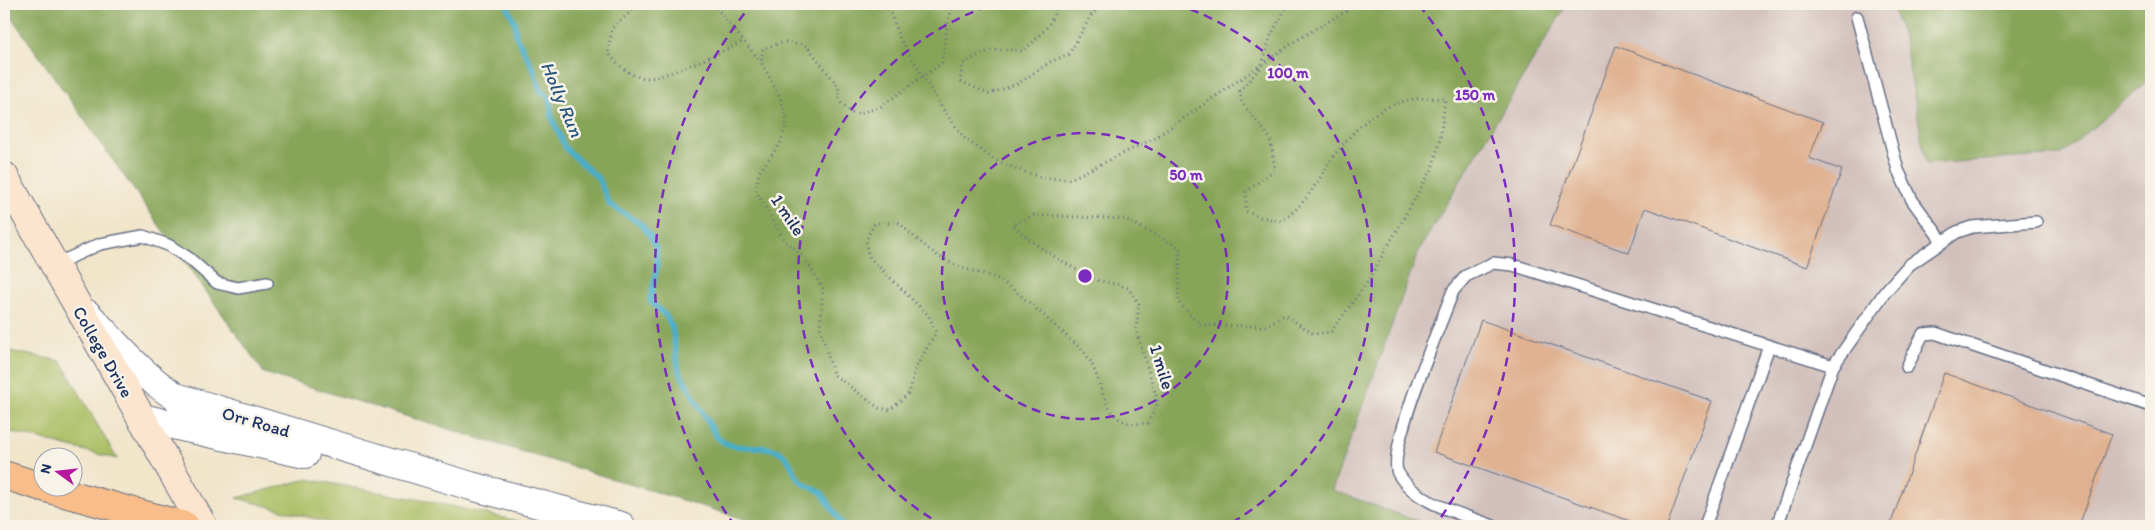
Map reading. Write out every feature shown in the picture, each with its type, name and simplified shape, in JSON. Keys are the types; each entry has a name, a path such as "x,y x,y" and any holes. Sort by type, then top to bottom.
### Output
{"highway":[{"path":"4,476 32,484"},
{"path":"82,498 185,526"}],"main road":[{"name":"College Drive","path":"4,176 203,526"}],"street":[{"name":"Orr Road","path":"73,300 140,370 176,397 471,486 621,526"},
{"name":"Orr Road","path":"141,418 335,460 471,486"}],"lane":[{"path":"1857,17 1898,170 1912,200 1942,241"},
{"path":"1777,526 1833,366 1885,292 1909,265 1957,232 1972,228 2036,222"},
{"path":"54,265 100,244 143,236 168,245 190,259 216,283 238,288 267,283"},
{"path":"1493,526 1423,498 1407,484 1395,464 1399,437 1453,291 1466,276 1493,263 1513,265 1833,366"},
{"path":"1907,367 1923,334 1935,333 2151,406"},
{"path":"1705,526 1769,346"}],"path":[{"path":"640,4 612,28 608,53 624,71 647,78 666,74 744,42"},
{"path":"712,4 761,62"},
{"path":"888,4 898,35 922,76 965,140 998,162 1042,178 1070,179 1155,138 1194,113 1240,78 1261,67 1303,36 1359,4"},
{"path":"761,62 763,48 786,42 807,46 838,86 840,102 852,113 859,114 880,107 942,63 946,30 954,4"},
{"path":"1054,4 1055,7 1048,28 1027,47 1022,51 996,48 982,53 963,64 960,81 989,94 1019,82 1050,62 1069,54 1092,14 1102,4"},
{"path":"1261,67 1271,35 1288,4"},
{"name":"1 mile","path":"761,62 780,97 787,121 780,144 759,172 756,191 784,240 805,258 823,289 820,326 833,374 878,408 890,410 909,393 916,367 936,332 929,316 870,258 865,247 866,237 875,222 899,223 930,251 958,267 1002,282 1084,351 1108,406 1117,419 1133,425 1148,423 1158,402 1136,330 1139,304 1128,288 1116,283 1098,280 1034,243 1018,231 1014,224 1034,215 1125,219 1180,248 1178,302 1200,325 1265,326 1285,315 1314,334 1331,332 1366,284 1432,170 1440,140 1445,99 1424,96 1381,108 1368,117 1336,154 1298,210 1281,221 1259,217 1246,211 1246,192 1275,169 1270,138 1242,103 1240,91 1261,67"}],"shaded area":[{"path":"1567,4 1892,4 1905,44 1926,163 2061,155 2151,78 2151,526 1431,526 1332,491 1419,250"}],"green space":[{"path":"4,4 1567,4 1419,250 1332,490 1431,526 767,526 264,373 4,7"},
{"path":"1892,4 2151,4 2151,78 2061,155 1926,164 1905,44"},
{"path":"4,350 61,361 117,459 82,450 82,448 74,448 4,430"},
{"path":"307,479 427,501 541,526 342,526 237,498"}],"building":[{"path":"1616,46 1823,122 1809,158 1842,170 1807,267 1645,208 1629,253 1550,225"},
{"path":"1481,320 1712,401 1667,526 1644,526 1434,452"},
{"path":"1944,373 2112,434 2079,526 1890,526"}],"waterway":[{"name":"Holly Run","path":"506,4 515,23 516,36 534,70 540,90 550,99 552,118 565,148 599,179 609,204 641,224 651,237 656,249 657,267 650,301 666,316 672,327 679,371 716,436 730,445 770,448 783,454 800,481 822,493 843,526"}]}
